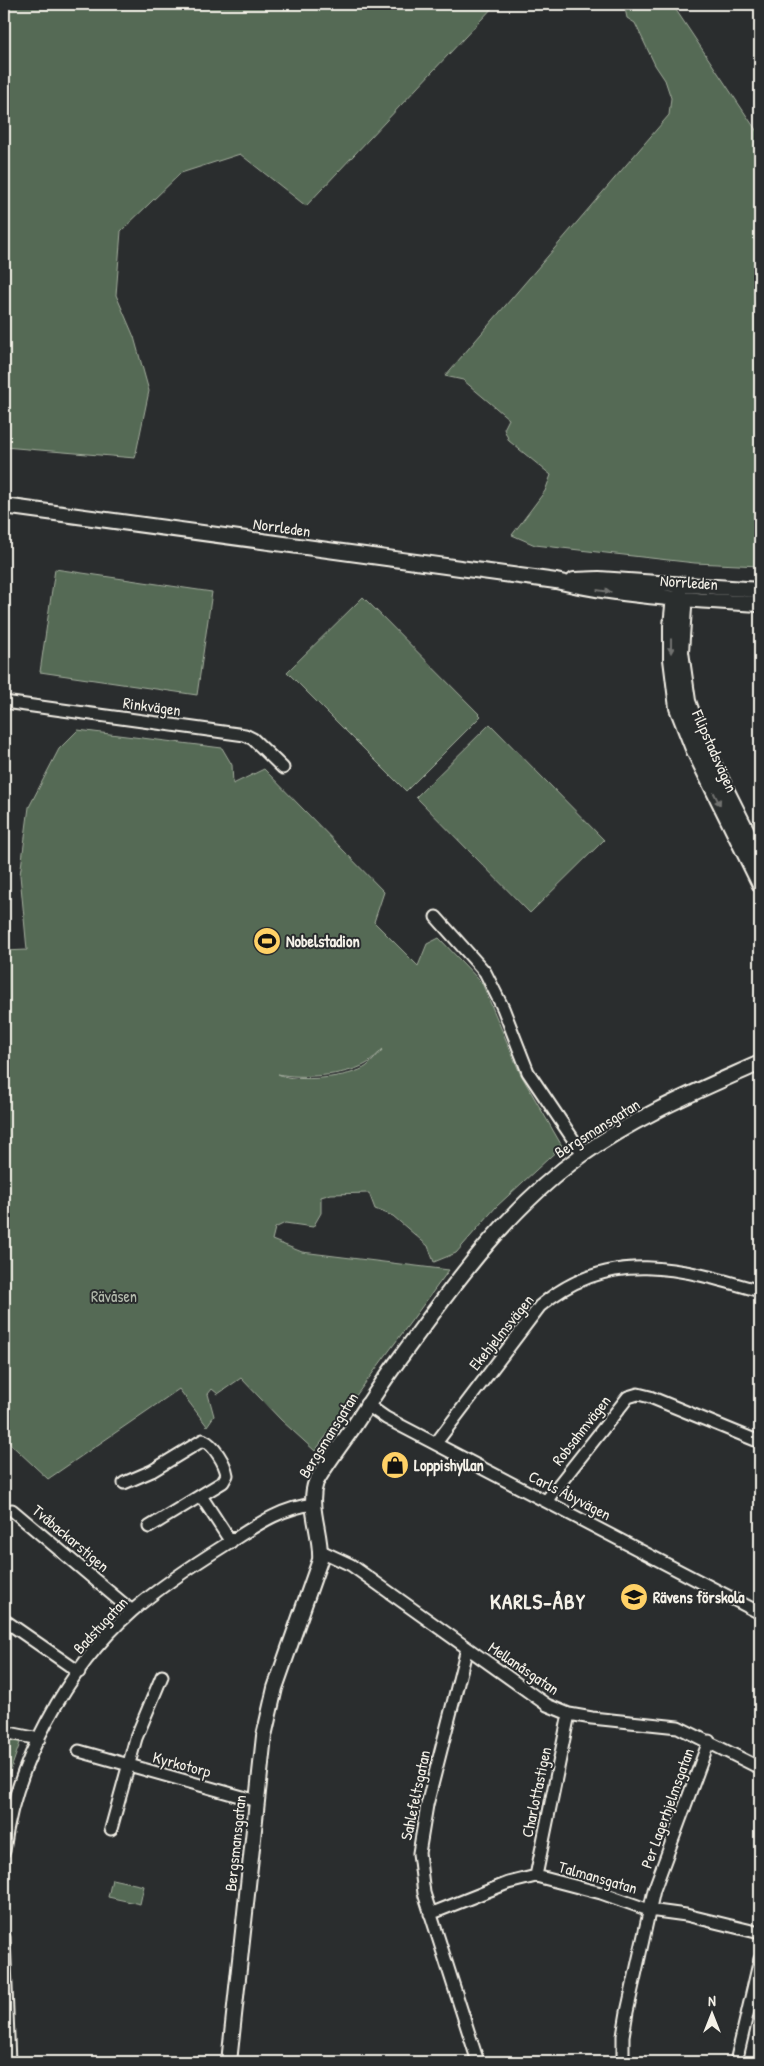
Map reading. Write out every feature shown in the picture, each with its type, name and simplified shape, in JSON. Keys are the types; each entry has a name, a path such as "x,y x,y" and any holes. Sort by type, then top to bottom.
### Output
{"street":[{"name":"Norrleden","path":"4,506 556,581 594,590 679,592 760,590"},
{"name":"Norrleden","path":"679,592 760,604"},
{"name":"Filipstadsvägen","path":"679,592 684,608 681,652 690,708 703,743 760,857"},
{"name":"Filipstadsvägen","path":"679,592 673,606 671,626 671,659 677,708 692,749 760,885"},
{"name":"Rinkvägen","path":"4,702 245,735 253,739 283,768"},
{"path":"436,917 485,972 503,1008 528,1072 583,1154"},
{"name":"Bergsmansgatan","path":"229,2062 256,1801 268,1710 318,1570 321,1551 313,1495 316,1482 366,1404 423,1326 500,1227 542,1187 583,1154 679,1100 760,1063"},
{"name":"Ekehjelmsvägen","path":"436,1442 540,1306 556,1292 574,1282 617,1268 643,1266 690,1271 760,1291"},
{"name":"Robsahmvägen","path":"546,1502 628,1397 638,1394 650,1397 760,1442"},
{"name":"Carls Åbyvägen","path":"366,1404 386,1418 436,1442 546,1502 760,1613"},
{"path":"124,1483 152,1471 196,1442 203,1440 209,1442 226,1469 227,1475 223,1482 149,1527"},
{"path":"201,1496 231,1542"},
{"name":"Badstugatan","path":"4,1852 14,1799 23,1771 39,1739 79,1672 105,1638 132,1611 187,1570 280,1512 314,1504"},
{"name":"Tvåbackarstigen","path":"12,1510 132,1611"},
{"name":"Mellanåsgatan","path":"321,1551 351,1565 547,1705 569,1714 592,1718 678,1727 760,1768"},
{"path":"4,1620 79,1672"},
{"name":"Sahlefeltsgatan","path":"466,1648 421,1834 421,1875 430,1914 478,2062"},
{"name":"Kyrkotorp","path":"111,1829 128,1766 145,1714 162,1676"},
{"name":"Charlottastigen","path":"536,1876 569,1714"},
{"path":"4,1732 39,1739"},
{"name":"Per Lagerhjelmsgatan","path":"623,2062 623,2036 654,1890 709,1741"},
{"name":"Kyrkotorp","path":"79,1751 256,1801"},
{"name":"Talmansgatan","path":"430,1914 508,1883 536,1876 601,1893 649,1910 686,1915 760,1933"},
{"path":"4,1937 9,2062"},
{"path":"736,2062 760,1960"}],"green space":[{"path":"4,4 496,4 306,206 240,154 181,173 121,231 116,295 134,337 149,391 135,458 4,447"},
{"path":"624,4 672,4 760,136 760,566 695,563 535,545 512,535 545,491 551,475 509,441 504,429 509,419 463,380 445,376 669,115 671,98 665,80 655,65 635,23 627,18"},
{"path":"55,569 212,592 197,695 40,672"},
{"path":"363,597 481,716 406,791 287,672"},
{"path":"490,724 604,840 530,913 416,797"},
{"name":"Rävåsen","path":"78,730 222,748 232,765 233,784 264,769 384,892 374,922 418,966 427,944 439,938 482,983 520,1073 562,1146 496,1207 456,1253 434,1262 428,1246 393,1216 375,1209 369,1193 331,1194 321,1197 321,1213 313,1227 285,1223 275,1228 272,1240 302,1252 449,1270 315,1451 281,1420 241,1378 218,1394 212,1389 208,1394 214,1416 207,1426 179,1389 48,1479 4,1438 4,951 27,950 20,875 29,807 59,749","holes":["383,1049 367,1066 349,1074 309,1079 286,1077 278,1074 298,1076 335,1074 366,1064"]},
{"path":"4,1738 21,1740 4,1789"},
{"path":"112,1879 144,1886 140,1904 108,1897"}],"place":[{"name":"Nobelstadion","path":"267,941"},
{"name":"Loppishyllan","path":"395,1465"},
{"name":"Rävens förskola","path":"634,1597"}],"district":[{"name":"KARLS-ÅBY","path":"538,1601"}]}
